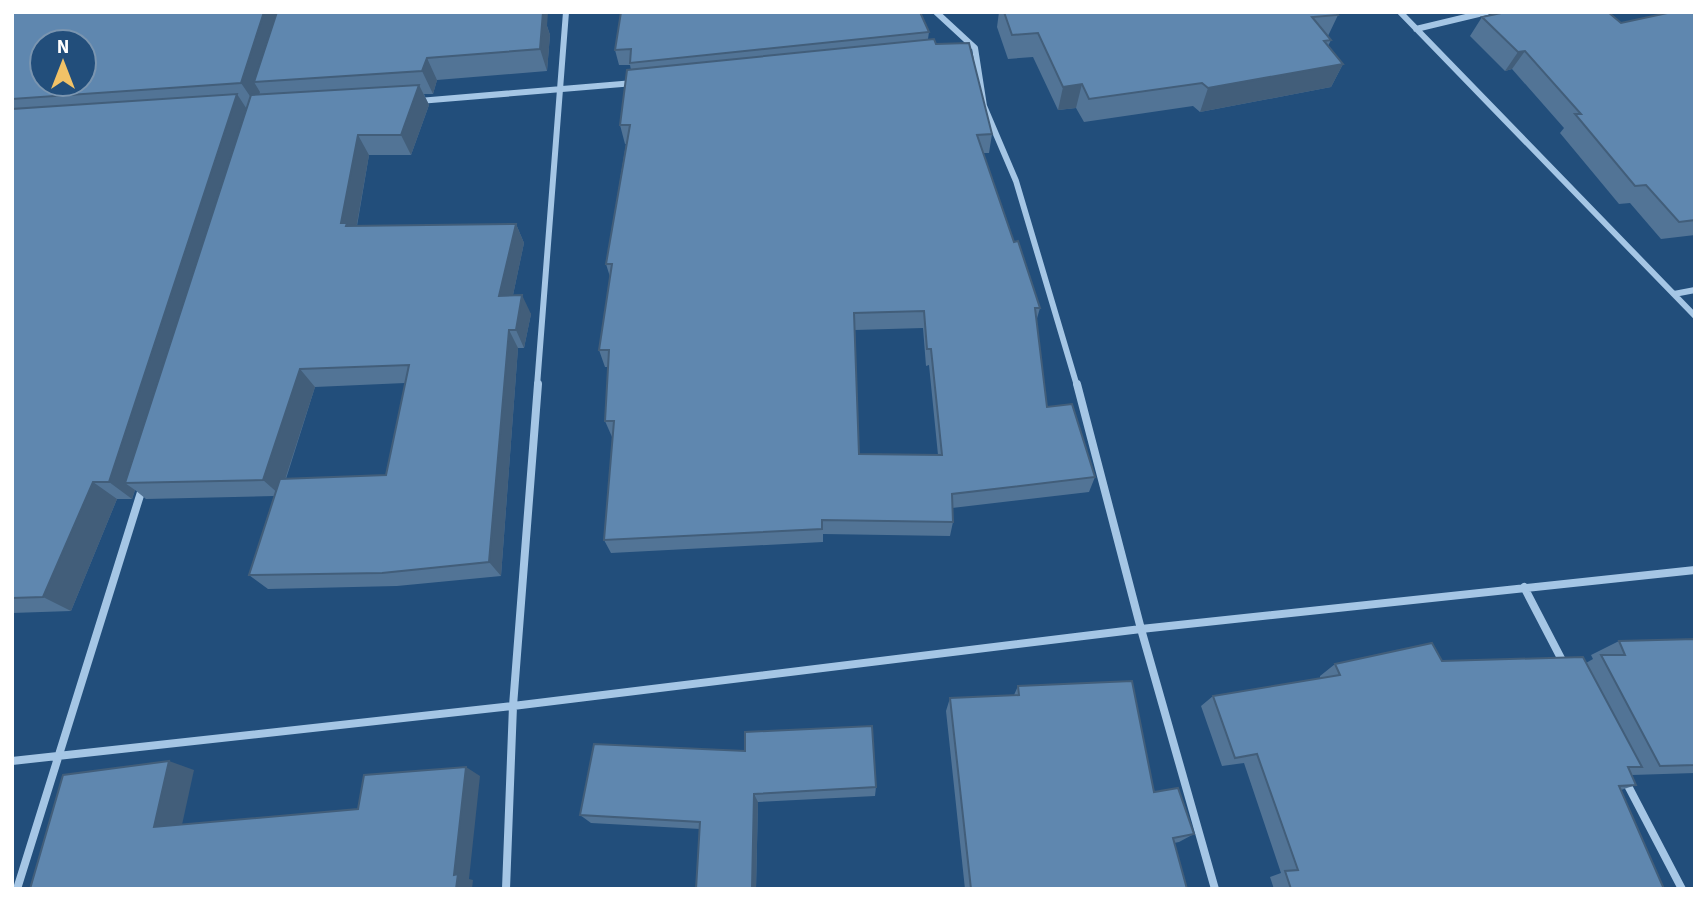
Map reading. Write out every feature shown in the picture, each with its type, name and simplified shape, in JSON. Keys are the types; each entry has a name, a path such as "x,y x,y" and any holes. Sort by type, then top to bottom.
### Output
{"street":[{"path":"506,889 513,706 566,12"},
{"path":"936,12 975,48 984,106 1016,181 1070,358 1141,629 1215,889"},
{"path":"1400,12 1695,316"},
{"path":"1416,29 1487,12"},
{"path":"962,49 975,48"},
{"path":"409,102 643,82"},
{"path":"1674,294 1695,290"},
{"path":"17,889 61,756 147,475"},
{"path":"12,761 513,706 1141,629 1695,570"},
{"path":"1524,587 1568,671"},
{"path":"1619,768 1682,889"}],"building":[{"path":"12,12 264,12 241,83 98,93 98,28 28,28 28,98 12,99"},
{"path":"277,12 543,12 540,49 427,58 422,71 254,82"},
{"path":"621,12 920,12 929,32 630,63 631,49 615,50"},
{"path":"1004,12 1336,12 1338,15 1312,17 1331,40 1324,41 1343,64 1208,88 1202,83 1089,99 1082,84 1063,87 1038,33 1012,35"},
{"path":"1506,12 1608,12 1621,23 1672,12 1695,12 1695,220 1679,222 1646,185 1635,186 1575,114 1581,114 1525,51 1518,52 1482,17"},
{"path":"934,39 936,44 969,43 992,134 977,135 1014,242 1018,241 1040,308 1035,308 1047,407 1072,404 1095,477 952,494 953,522 822,520 822,529 604,540 614,421 605,421 609,350 599,350 612,264 606,264 630,125 620,125 627,70","holes":["924,311 927,349 931,349 942,455 859,454 854,313"]},
{"path":"419,85 401,135 358,135 341,223 347,223 346,226 516,224 499,296 522,295 516,330 509,330 489,562 382,573 249,575 280,479 386,475 409,365 300,369 263,480 125,483 251,95"},
{"path":"237,94 109,482 93,482 43,597 12,598 12,109"},
{"path":"1695,639 1695,765 1660,766 1601,655 1625,655 1619,641"},
{"path":"1432,643 1442,661 1583,657 1642,767 1628,767 1636,785 1619,786 1664,889 1291,889 1285,871 1298,870 1257,754 1235,758 1213,696 1340,675 1335,664"},
{"path":"1132,681 1154,792 1178,788 1194,834 1173,838 1187,889 971,889 950,698 1019,695 1018,686"},
{"path":"872,726 876,787 754,794 752,889 696,889 700,822 580,815 594,744 745,751 745,732"},
{"path":"169,761 154,827 358,809 364,775 466,767 454,875 458,874 456,889 30,889 63,775"}]}
